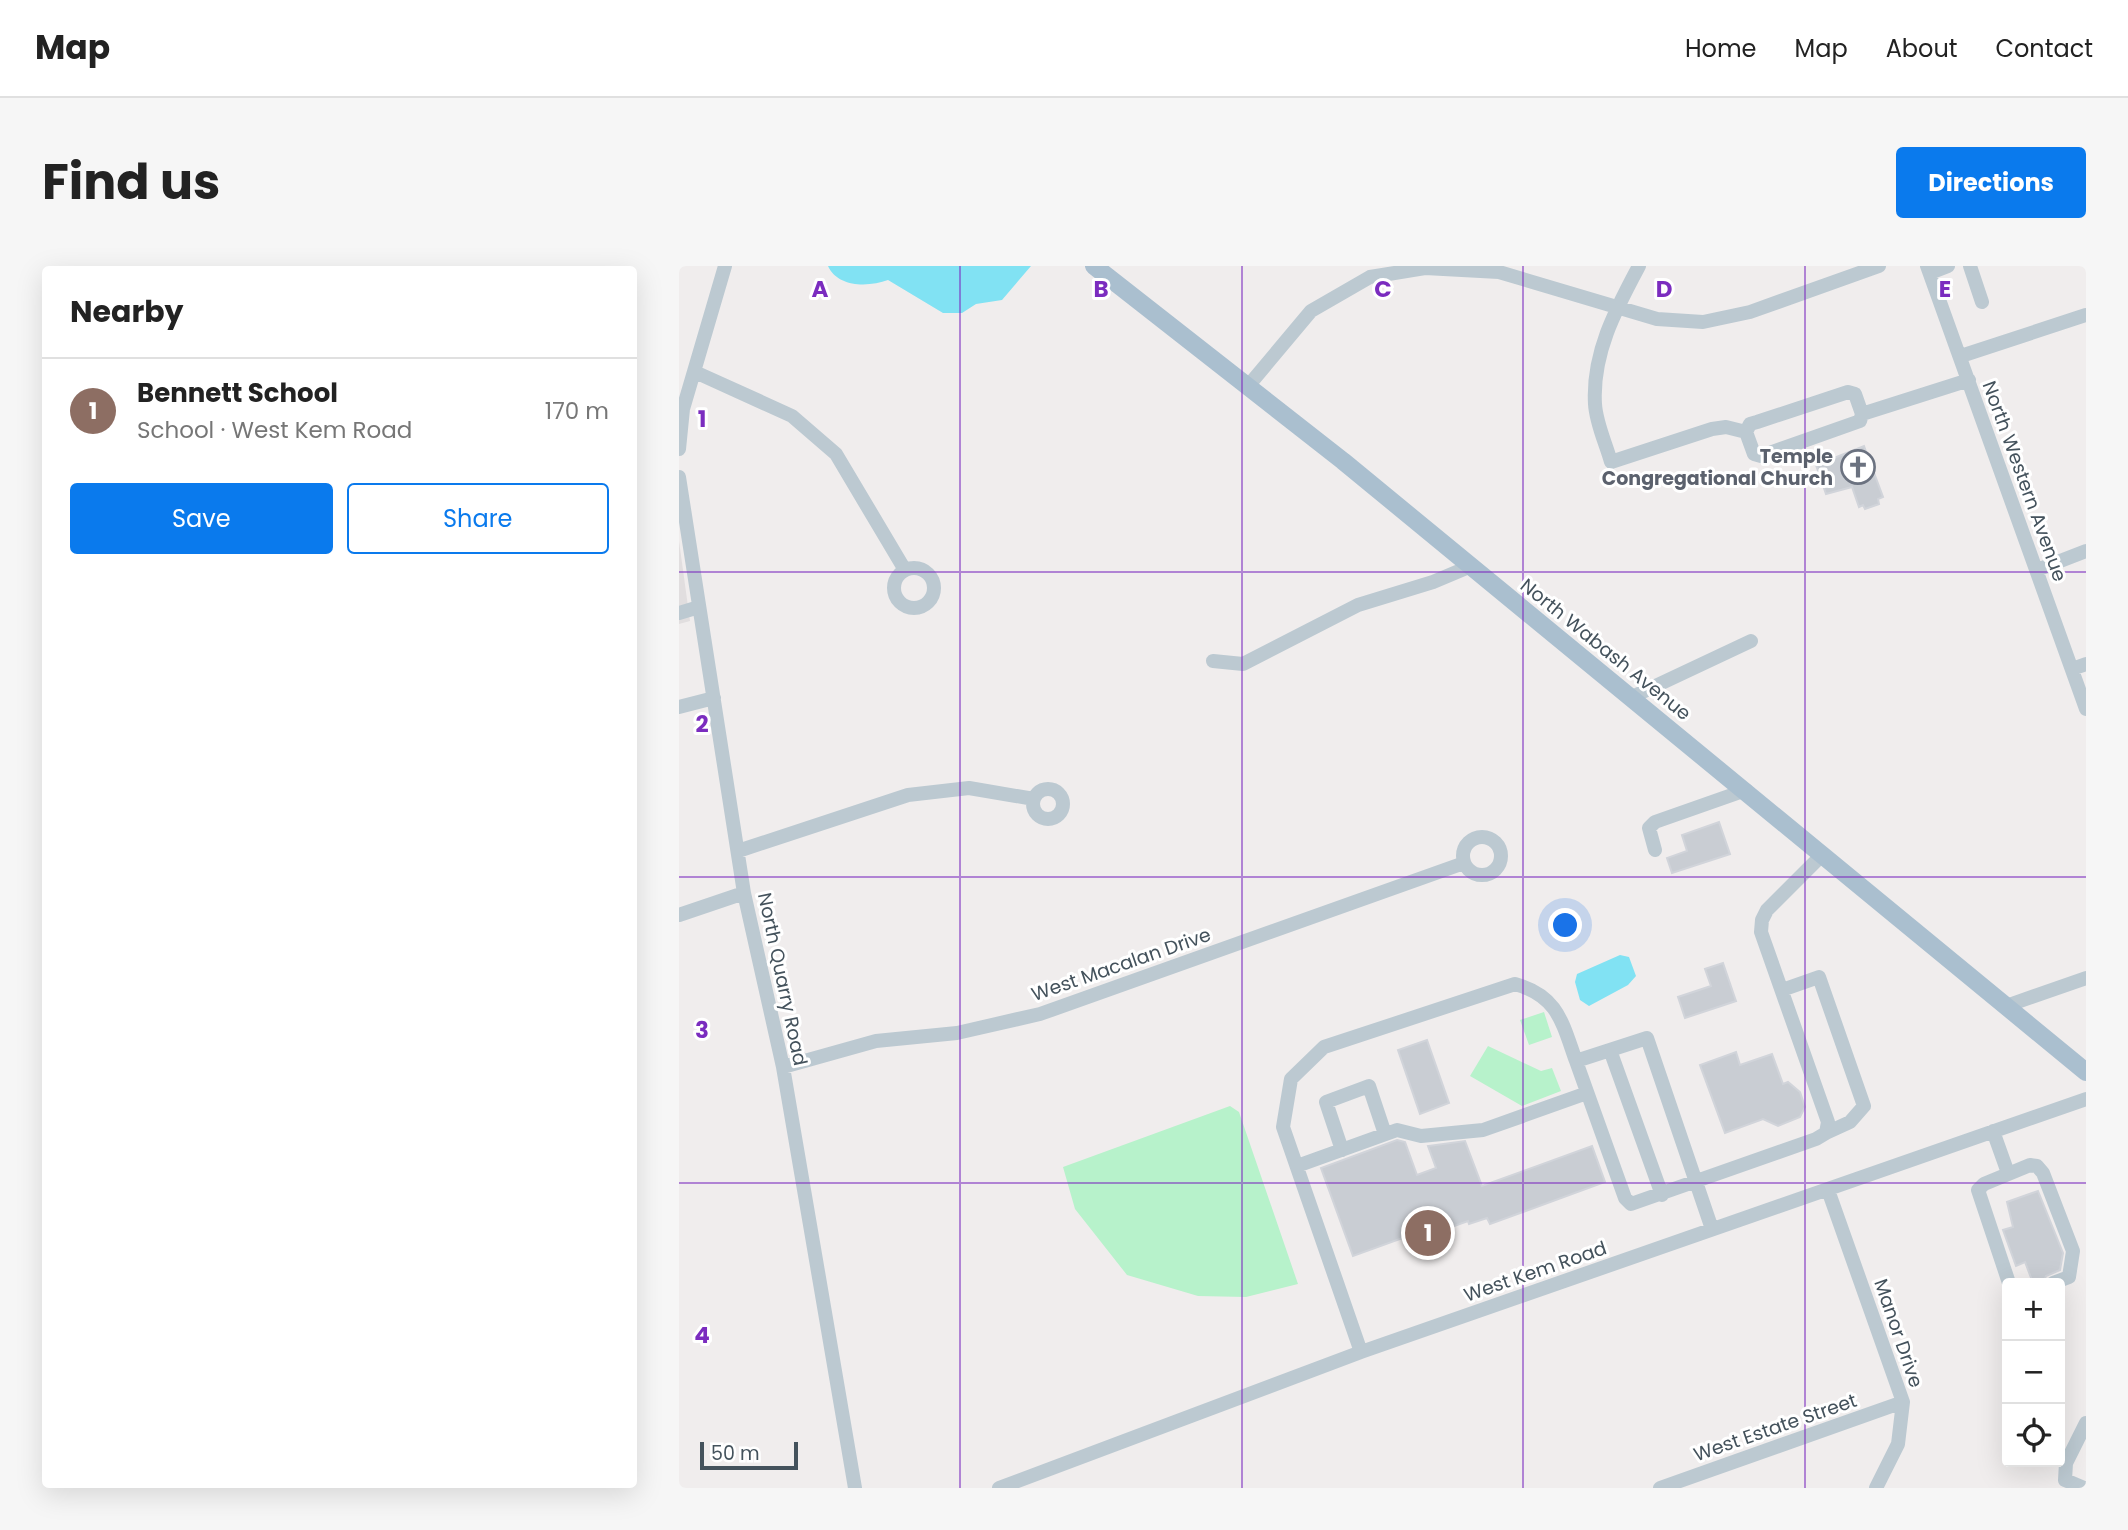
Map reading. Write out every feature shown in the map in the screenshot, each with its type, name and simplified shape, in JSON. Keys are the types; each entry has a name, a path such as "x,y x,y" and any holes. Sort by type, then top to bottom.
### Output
{"main road":[{"name":"North Wabash Avenue","path":"1094,266 1249,385 1746,790 2086,1072"}],"street":[{"path":"679,449 683,409 725,266"},
{"path":"1639,266 1617,307 1597,361 1595,406 1611,462 1712,429 1726,427 1746,432"},
{"path":"1249,385 1311,311 1369,271 1426,268 1499,272 1657,319 1703,322 1750,312 1879,266"},
{"path":"1929,270 1948,266"},
{"path":"1970,266 1982,302"},
{"name":"North Western Avenue","path":"1929,270 2037,570 2079,667 2086,709"},
{"path":"1961,356 2086,315"},
{"path":"695,372 792,416 835,454 905,570"},
{"path":"1863,414 1969,380"},
{"path":"1849,392 1855,394 1863,414 1860,421 1761,456 1754,454 1746,432 1751,424 1849,392"},
{"name":"North Quarry Road","path":"679,477 744,894 783,1068 855,1488"},
{"path":"2037,570 2086,551"},
{"path":"1213,661 1243,664 1358,605 1471,566"},
{"path":"679,613 699,607"},
{"path":"1632,697 1751,641"},
{"path":"679,707 714,698"},
{"path":"738,851 908,794 969,788 1034,799"},
{"path":"1655,850 1649,828 1655,821 1746,790"},
{"path":"1823,854 1767,910 1762,920 1761,932 1828,1122 1826,1133"},
{"name":"West Macalan Drive","path":"783,1068 876,1041 957,1033 1039,1014 1464,863"},
{"path":"679,915 744,894"},
{"path":"1361,1352 1283,1127 1291,1079 1324,1047 1515,984 1539,990 1561,1019 1625,1198 1631,1204 1662,1195 1826,1133 1850,1122 1864,1106 1819,977 1781,990"},
{"path":"2006,1006 2086,978"},
{"path":"1576,1060 1647,1038 1712,1229"},
{"path":"1611,1049 1662,1195"},
{"path":"1342,1150 1326,1102 1369,1086 1385,1134"},
{"path":"1297,1166 1397,1130 1421,1136 1483,1130 1587,1093"},
{"name":"West Kem Road","path":"1000,1488 1361,1352 2086,1099"},
{"path":"1993,1131 2008,1173"},
{"path":"2007,1278 1978,1191 1984,1184 2030,1165 2037,1166 2043,1173 2073,1251 2070,1277 2065,1279"},
{"name":"Manor Drive","path":"1828,1190 1903,1402 1898,1444 1876,1488"},
{"name":"West Estate Street","path":"1660,1488 1903,1402"},
{"path":"2084,1488 2065,1480 2066,1462 2086,1423"}],"shaded area":[{"path":"679,541 690,621 679,624"}],"green space":[{"path":"1544,1012 1552,1037 1529,1045 1520,1020"},
{"path":"1488,1046 1541,1071 1552,1068 1561,1091 1522,1106 1470,1076"},
{"path":"1230,1106 1239,1112 1298,1284 1246,1297 1198,1296 1127,1275 1075,1209 1063,1167"}],"water":[{"path":"828,266 1031,266 1002,300 976,304 962,313 943,313 888,280 872,284 846,282"},
{"path":"1620,955 1629,957 1636,976 1628,985 1589,1006 1580,1000 1575,982 1577,974"}],"building":[{"path":"1864,446 1883,497 1878,499 1879,504 1865,509 1863,505 1859,507 1852,487 1826,494 1816,465"},
{"path":"1719,822 1730,854 1672,873 1667,858 1687,851 1682,835"},
{"path":"1723,963 1736,1001 1685,1018 1678,997 1711,986 1705,969"},
{"path":"1427,1040 1449,1103 1420,1114 1398,1050"},
{"path":"1736,1052 1740,1065 1772,1054 1783,1084 1788,1082 1800,1092 1805,1107 1800,1117 1778,1126 1763,1119 1725,1133 1700,1065"},
{"path":"1397,1140 1405,1142 1417,1175 1436,1168 1428,1146 1465,1141 1482,1186 1592,1146 1605,1182 1490,1224 1487,1218 1469,1224 1468,1221 1421,1238 1419,1232 1353,1256 1321,1168"},
{"path":"2038,1191 2063,1253 2060,1270 2045,1278 2031,1278 2025,1262 2016,1266 2003,1230 2013,1227 2007,1202"}],"place":[{"name":"Temple Congregational Church","path":"1858,467"},
{"name":"Bennett School","path":"1428,1233"}]}
